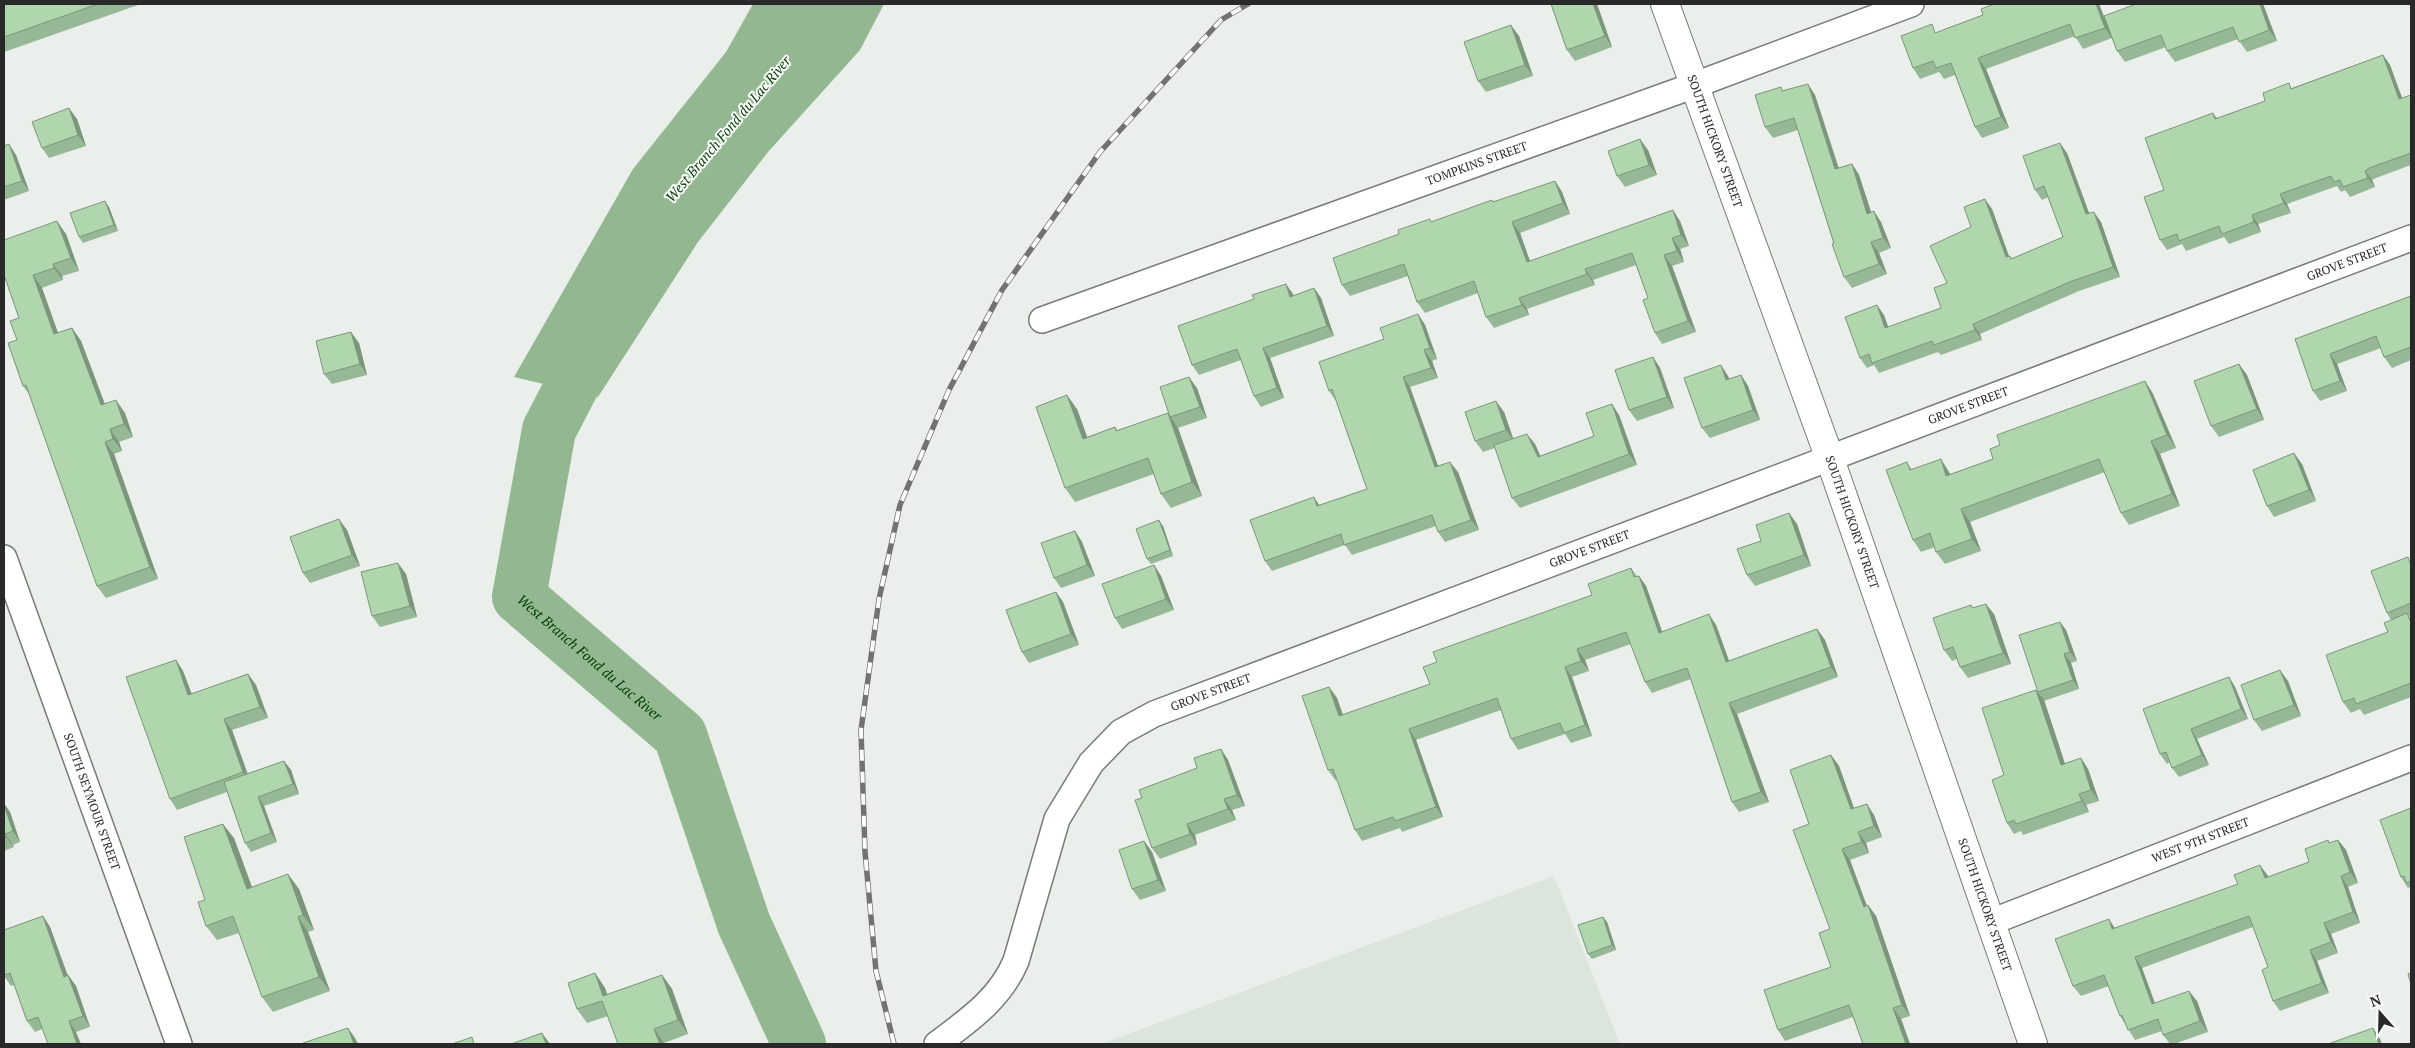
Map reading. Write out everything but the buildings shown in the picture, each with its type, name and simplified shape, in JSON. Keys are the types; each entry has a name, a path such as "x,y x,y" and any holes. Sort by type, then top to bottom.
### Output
{"street":[{"name":"SOUTH HICKORY STREET","path":"1664,4 1830,459 2033,1044"},
{"name":"TOMPKINS STREET","path":"1042,320 1695,85 1910,4"},
{"name":"GROVE STREET","path":"937,1044 984,1009 1008,979 1019,952 1057,819 1091,762 1128,726 1154,714 2411,238"},
{"name":"SOUTH SEYMOUR STREET","path":"4,558 179,1044"},
{"name":"WEST 9TH STREET","path":"1991,922 2411,758"}],"shaded area":[{"path":"1554,876 1620,1044 1101,1044"}],"water":[{"path":"753,4 884,4 860,50 768,152 698,242 598,397 514,377 633,169 726,52"}],"waterway":[{"name":"West Branch Fond du Lac River","path":"604,324 549,430 519,597 680,735 744,924 799,1044"}],"railway":[{"path":"894,1044 876,971 865,852 861,730 879,599 900,505 949,390 1002,290 1100,152 1221,20 1248,4"}]}
